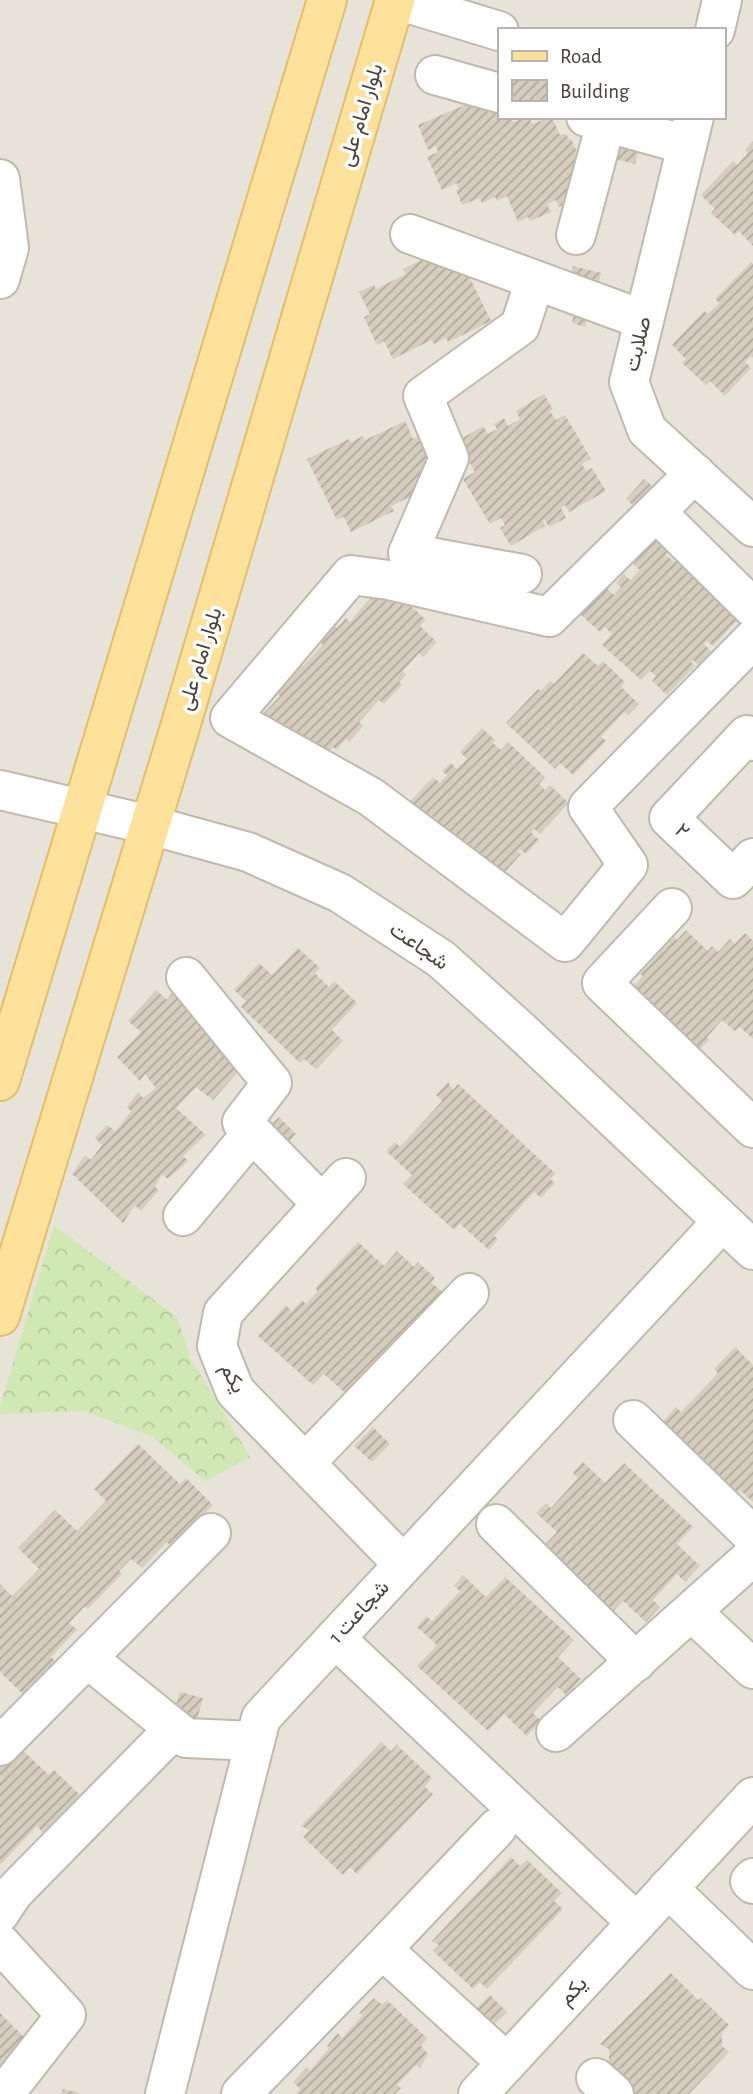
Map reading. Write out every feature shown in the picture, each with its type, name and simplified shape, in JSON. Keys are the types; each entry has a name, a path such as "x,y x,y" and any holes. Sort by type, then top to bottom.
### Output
{"main road":[{"path":"0,1081 327,0"},
{"name":"بلوار امام علی","path":"0,1316 150,825 396,0"}],"street":[{"path":"396,0 498,31"},
{"path":"715,28 722,0"},
{"path":"435,75 498,93"},
{"path":"576,235 596,120 690,131"},
{"name":"صلابت","path":"690,131 629,382 647,430 753,527"},
{"path":"0,179 9,248 0,279"},
{"path":"410,234 644,320"},
{"path":"522,574 408,553 449,458 423,396 520,326 535,280"},
{"path":"695,473 550,617 389,580 351,575 230,718 371,797 565,942 628,865 588,807 753,639"},
{"path":"656,512 753,608"},
{"name":"۲","path":"751,735 669,818 733,879 753,858"},
{"name":"شجاعت","path":"0,790 150,825 248,852 340,892 441,959 753,1250"},
{"path":"672,908 602,984 753,1128"},
{"path":"183,1216 252,1133 242,1122 272,1083 186,977"},
{"name":"یکم","path":"252,1133 334,1191 223,1313 216,1346 235,1391 403,1564"},
{"name":"شجاعت 1","path":"165,2094 261,1717 722,1222"},
{"path":"305,1463 469,1293"},
{"path":"633,1420 753,1535"},
{"path":"496,1524 636,1662"},
{"path":"0,1746 211,1533"},
{"path":"556,1732 753,1556"},
{"path":"692,1612 753,1669"},
{"path":"335,1638 636,1922"},
{"path":"88,1659 186,1738 255,1741"},
{"path":"0,1913 13,1893 174,1729"},
{"name":"یکم","path":"478,2094 753,1797"},
{"path":"241,2094 497,1828"},
{"path":"753,1878 750,1881 753,1884"},
{"path":"668,1888 753,1970"},
{"path":"0,1943 66,2015 5,2094"},
{"path":"382,1949 507,2063"}],"shaded area":[{"path":"0,0 753,0 753,2094 0,2094"}],"green space":[{"path":"54,1225 177,1317 191,1359 250,1457 205,1481 153,1437 84,1411 0,1414"}],"building":[{"path":"493,93 498,105 498,119 512,119 513,122 530,119 532,124 553,119 560,135 566,134 569,140 571,139 581,161 574,164 582,180 573,200 559,207 556,200 547,204 551,212 530,221 528,217 518,222 507,196 497,201 495,197 482,203 480,198 462,205 456,190 459,189 457,183 442,190 427,157 438,152 436,146 428,150 418,125"},
{"path":"621,134 641,139 635,164 614,159"},
{"path":"753,141 753,246 739,231 735,235 711,213 715,209 701,195 733,161 737,165 748,153 745,150"},
{"path":"446,248 461,260 491,321 448,342 446,338 434,344 432,340 393,359 384,341 377,345 364,317 370,314 359,292 374,285 376,289 406,274 403,269"},
{"path":"751,262 753,358 751,356 745,362 751,368 725,396 710,381 706,385 682,363 686,359 672,345 704,311 708,314 719,303 715,299"},
{"path":"573,266 601,273 594,299 567,292"},
{"path":"577,300 591,303 585,327 572,323"},
{"path":"544,394 556,420 565,415 591,459 582,464 586,471 592,468 606,491 569,512 565,505 561,508 566,518 549,527 545,520 543,521 545,526 511,546 500,528 505,525 501,518 490,524 463,479 475,472 470,463 464,466 451,445 483,426 488,434 497,429 494,424 504,418 508,426 520,419 516,411"},
{"path":"405,421 413,439 420,436 433,463 422,491 391,506 394,511 351,532 344,517 337,520 307,459 349,439 351,442 363,436 365,440"},
{"path":"644,479 660,493 642,513 626,499"},
{"path":"655,540 674,562 681,554 719,589 712,596 718,602 723,597 742,615 713,646 707,641 704,644 712,652 699,666 693,660 691,662 695,666 667,695 652,681 656,676 650,671 641,680 602,645 612,634 605,627 600,632 581,615 606,588 614,595 621,587 616,583 624,574 630,580 640,570 633,564"},
{"path":"379,587 396,603 401,597 426,620 420,626 437,642 423,657 419,653 403,671 406,674 399,682 402,685 384,704 379,700 359,722 363,726 349,742 346,739 336,750 333,747 314,767 261,716 280,696 276,693 285,683 283,681 300,664 303,666 323,645 320,642 335,626 337,628 346,618 350,622"},
{"path":"583,653 598,666 603,661 625,682 621,687 639,704 628,715 624,712 601,737 606,741 573,775 560,763 555,769 506,723 538,689 541,691 550,681 554,684"},
{"path":"482,728 501,750 508,742 545,777 539,784 545,790 550,785 569,803 540,834 534,829 531,832 539,840 526,854 520,849 518,851 521,854 494,884 429,833 439,822 431,815 427,821 408,804 433,777 440,783 447,775 442,771 451,763 457,769 467,759 460,752"},
{"path":"686,930 708,951 712,946 718,952 730,939 735,944 745,933 753,941 753,1039 740,1027 735,1031 722,1020 700,1049 684,1035 680,1038 633,987 643,976 640,974 674,937 677,940"},
{"path":"298,948 320,968 315,973 329,987 334,981 357,1003 332,1030 343,1041 316,1069 304,1059 300,1063 241,1007 246,1001 234,990 259,963 272,975"},
{"path":"156,990 167,1000 172,993 233,1053 228,1060 239,1071 213,1100 196,1087 176,1108 206,1135 183,1156 188,1161 168,1179 162,1174 155,1187 159,1190 141,1211 135,1205 123,1223 72,1174 85,1155 91,1160 102,1145 95,1138 107,1125 116,1131 131,1111 127,1107 138,1092 143,1098 156,1088 145,1074 140,1081 117,1057 141,1032 128,1021"},
{"path":"448,1082 453,1090 458,1084 556,1174 550,1179 555,1183 541,1198 534,1192 494,1236 498,1239 489,1250 460,1224 454,1230 403,1184 412,1175 386,1151 395,1142 400,1147 442,1101 436,1095"},
{"path":"279,1117 296,1134 277,1153 260,1136"},
{"path":"358,1242 384,1266 397,1251 414,1267 418,1262 435,1278 431,1282 454,1303 353,1400 324,1374 313,1385 258,1336 286,1305 292,1311 302,1300 306,1304 317,1292 316,1287"},
{"path":"735,1347 753,1365 753,1502 740,1490 730,1500 661,1424 676,1407 681,1412 718,1373 714,1369"},
{"path":"373,1427 390,1444 372,1462 354,1446"},
{"path":"138,1444 180,1484 186,1478 213,1505 172,1547 167,1542 142,1568 131,1559 119,1571 122,1574 88,1609 85,1606 69,1623 77,1630 51,1657 58,1664 26,1697 0,1672 0,1584 12,1596 39,1569 18,1548 55,1510 77,1531 106,1501 94,1489"},
{"path":"583,1462 605,1483 624,1463 693,1527 677,1544 700,1566 685,1582 677,1574 653,1600 660,1607 646,1622 623,1601 607,1619 536,1554 557,1532 536,1513 546,1503 551,1508 578,1478 573,1473"},
{"path":"463,1575 486,1597 505,1577 574,1640 558,1657 581,1679 566,1695 558,1687 533,1713 541,1721 527,1736 504,1714 488,1731 417,1666 437,1645 417,1627 426,1616 432,1621 460,1591 454,1586"},
{"path":"180,1692 203,1698 196,1723 172,1717"},
{"path":"3,1732 49,1775 54,1770 80,1795 43,1833 37,1826 0,1865 0,1736"},
{"path":"381,1742 391,1751 397,1745 432,1778 425,1787 433,1794 357,1874 350,1867 343,1875 303,1837 309,1830 301,1826"},
{"path":"511,1857 520,1866 527,1860 562,1893 554,1901 563,1909 487,1989 480,1982 473,1989 433,1951 439,1945 432,1941"},
{"path":"671,1973 729,2025 722,2033 722,2046 729,2052 689,2094 629,2094 602,2068 609,2060 609,2049 600,2044"},
{"path":"490,1995 507,2012 488,2030 471,2014"},
{"path":"374,1998 382,2005 387,2000 427,2038 421,2046 428,2054 420,2068 416,2065 397,2085 401,2088 395,2094 296,2094 300,2089 293,2082 307,2067 310,2071 338,2033 342,2038 363,2015 359,2013"},
{"path":"0,2013 26,2039 0,2065"},
{"path":"63,2089 79,2093 79,2094 61,2094"}]}
